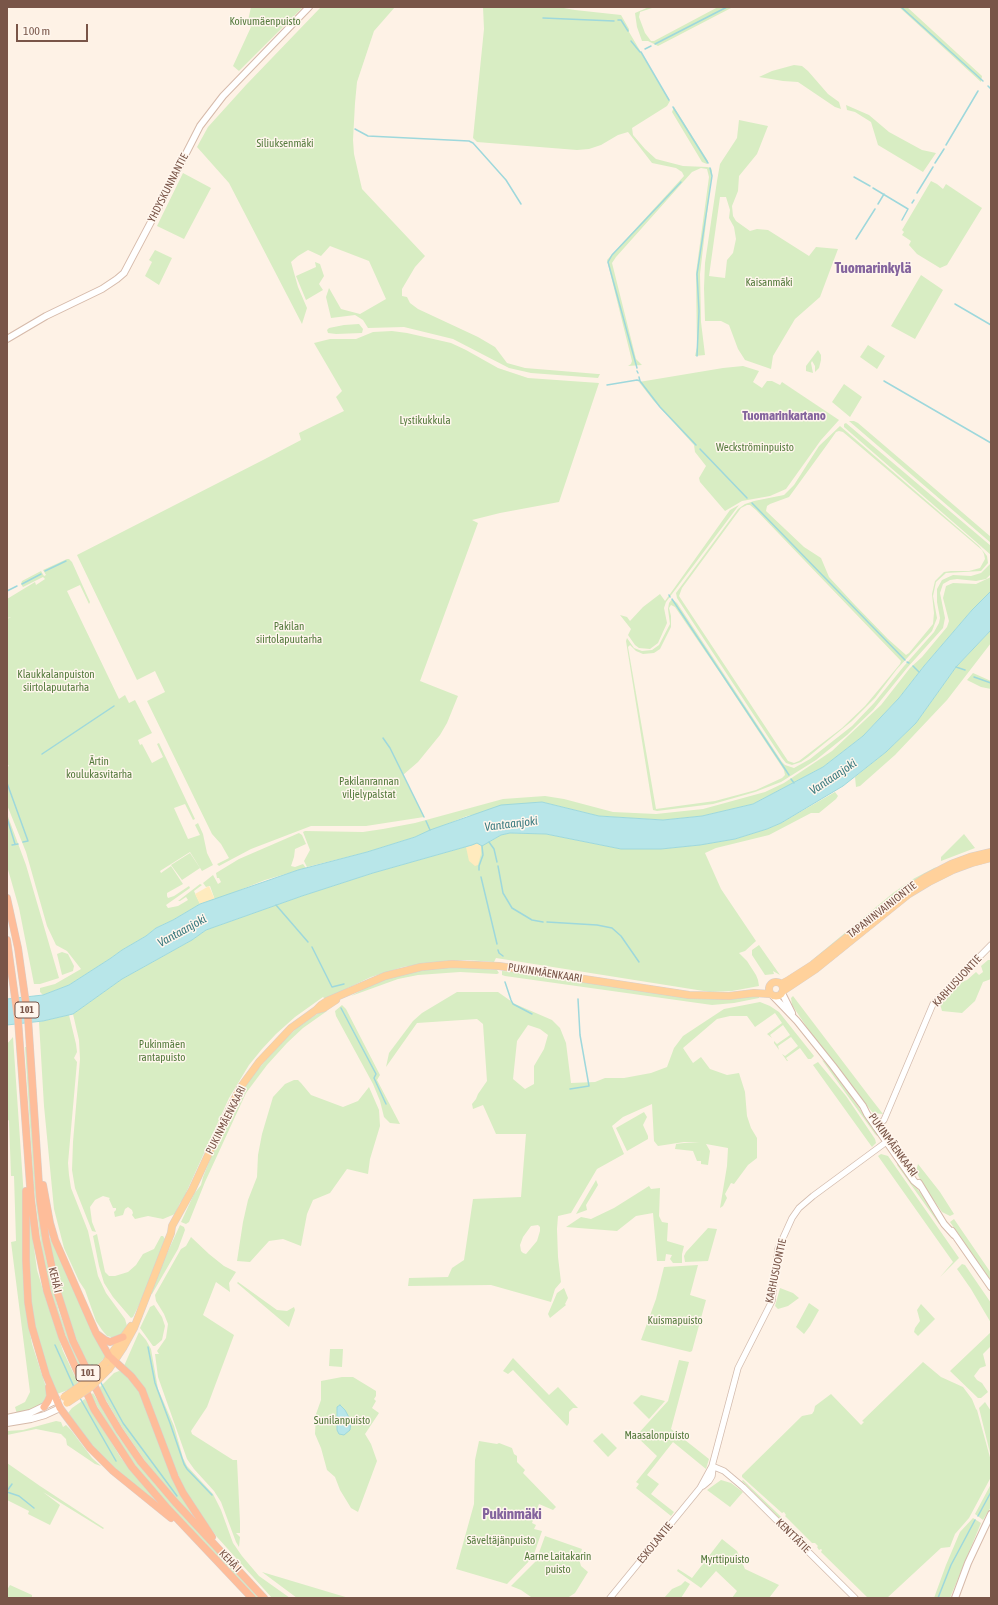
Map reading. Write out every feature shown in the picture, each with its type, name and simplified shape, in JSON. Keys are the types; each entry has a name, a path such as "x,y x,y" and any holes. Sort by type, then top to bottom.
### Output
{"highway":[{"name":"KEHÄ I","path":"7,898 22,974 30,1047 40,1200 51,1267 64,1316 87,1372 119,1430 141,1462 174,1502 264,1598"},
{"name":"KEHÄ I","path":"7,940 13,975 21,1048 31,1199 40,1263 54,1314 70,1358 94,1409 125,1457 150,1489 252,1598"},
{"path":"27,1137 24,1160 28,1302 32,1327 46,1375 50,1396 44,1407"},
{"path":"37,1150 46,1202 54,1234 70,1276 96,1333 110,1362 131,1376 142,1390 177,1483 194,1512 226,1556"},
{"path":"96,1333 110,1342 124,1337"},
{"path":"46,1375 63,1400"},
{"path":"60,1408 78,1434 97,1456 184,1531 198,1541"}],"main road":[{"name":"YHDYSKUNNANTIE","path":"7,339 46,316 102,290 124,273 202,122 223,96 309,7"},
{"name":"TAPANINVAINIONTIE","path":"782,989 789,980 812,965 902,893 926,876 957,862 991,852"},
{"name":"TAPANINVAINIONTIE","path":"782,989 816,969 909,894 953,870 991,858"},
{"name":"PUKINMÄENKAARI","path":"7,1418 24,1415 63,1400 110,1362 128,1340 171,1233 174,1221 184,1208 226,1116 250,1074 268,1051 291,1028 316,1010 321,1004 396,972 421,967 452,964 514,968 689,995 729,996 754,993 760,989 778,996 782,989"},
{"name":"PUKINMÄENKAARI","path":"771,992 775,982 782,989 797,1021"},
{"name":"PUKINMÄENKAARI","path":"771,992 797,1021 878,1126 914,1181 920,1186 937,1211 944,1224 954,1235 991,1287"},
{"name":"PUKINMÄENKAARI","path":"110,1362 139,1314"},
{"name":"PUKINMÄENKAARI","path":"7,1423 45,1415 60,1408 63,1400"},
{"path":"955,1598 968,1563 991,1514"}],"street":[{"name":"KARHUSUONTIE","path":"878,1126 884,1120 891,1106 933,1004 991,945"},
{"name":"KARHUSUONTIE","path":"712,1470 738,1368 772,1301 778,1249 790,1222 799,1208 813,1196 888,1141"},
{"name":"KENTTÄTIE","path":"712,1470 724,1470 749,1492 855,1598"},
{"name":"ESKOLANTIE","path":"610,1598 700,1488 712,1470"}],"green space":[{"name":"Koivumäenpuisto","path":"251,7 303,7 239,71 233,66 251,27 247,25"},
{"name":"Siliuksenmäki","path":"321,7 395,7 374,31 357,82 353,140 354,154 362,189 425,256 415,267 402,289 402,296 407,297 410,303 418,309 478,337 495,347 507,363 525,368 600,374 598,378 531,373 509,368 453,339 404,327 368,328 363,320 355,315 331,318 326,297 329,288 341,309 360,314 386,299 369,261 330,246 321,256 308,250 291,262 298,287 307,308 302,324 229,183 197,147 208,127"},
{"path":"483,7 558,7 621,15 629,29 629,32 670,101 667,106 632,128 633,135 656,159 683,166 707,167 711,168 712,171 700,274 701,322 705,355 695,356 697,347 696,273 709,177 707,169 701,168 692,172 612,263 636,359 642,365 628,366 632,361 607,260 684,176 682,172 676,168 652,163 628,132 618,135 601,145 589,149 577,150 477,142 473,138 484,29"},
{"path":"649,7 655,7 640,12 639,17 645,33 651,41 654,41 718,7 733,7 658,46 648,41 642,41 637,27 635,13"},
{"path":"899,7 907,7 982,76 981,82"},
{"path":"794,65 802,66 808,71 828,94 839,102 841,109 835,107 798,82 759,77 772,71"},
{"path":"846,105 869,115 889,132 922,150 936,153 923,172 878,145 871,122 855,112 847,110"},
{"path":"674,107 708,161 707,164 702,162 672,112"},
{"name":"Kaisanmäki","path":"739,120 768,126 757,154 739,176 738,191 732,206 733,216 736,221 750,231 757,229 768,230 809,256 816,247 838,249 820,297 795,319 773,356 771,369 745,360 738,349 729,325 721,321 705,321 705,263 717,181 720,164 737,138","holes":["720,197 726,197 730,210 729,218 734,227 736,239 733,253 727,260 725,278 709,276"]},
{"path":"183,173 211,188 184,239 157,226"},
{"path":"931,181 943,189 946,184 982,208 947,265 940,268 917,254 909,245 911,241 902,235 904,232 902,230"},
{"path":"155,250 172,258 159,285 145,276 152,262 149,260"},
{"path":"315,262 320,264 324,276 319,284 323,290 306,300 296,276 316,267"},
{"path":"921,275 943,290 915,339 891,326"},
{"path":"359,324 363,329 362,333 336,334 328,333 327,330 329,328 344,325"},
{"name":"Pakilan siirtolapuutarha","path":"392,331 451,343 498,368 528,378 599,383 559,502 472,520 478,523 420,681 458,696 447,723 440,735 418,762 403,775 424,817 366,826 311,826 251,849 219,866 217,864 229,858 221,844 212,834 147,701 165,692 155,671 137,680 77,555 301,440 299,433 344,411 336,397 342,391 314,343 330,339 356,339 373,332"},
{"path":"868,345 885,356 877,369 860,357"},
{"path":"818,350 821,355 819,368 815,372 815,366 812,361 813,373 806,371 806,366"},
{"name":"Weckströminpuisto","path":"743,366 759,371 753,382 762,388 767,381 772,381 780,385 782,382 839,420 821,440 786,489 770,496 742,501 725,511 700,482 699,478 706,466 695,452 694,445 653,400 639,382"},
{"path":"844,384 862,397 850,417 832,402"},
{"path":"849,421 858,423 991,537 991,543"},
{"path":"846,423 991,546 991,555 844,427 844,424"},
{"path":"840,426 979,546 987,556 988,563 981,571 946,573 936,582 933,596 937,618 932,631 897,669 875,698 852,721 808,757 801,762 792,765 786,763 782,758 677,598 676,593 738,509 745,504 754,501 784,495 794,485 819,446","holes":["836,432 843,432 982,550 984,554 985,559 980,568 969,571 944,572 935,581 932,594 934,613 933,624 906,655 888,639 829,577 821,558 804,547 766,511 767,506 770,504 789,497","750,505 756,510 901,661 865,706 842,728 799,761 794,763 788,761 679,596 682,588 741,508"]},
{"path":"739,505 666,602 664,608 667,623 658,643 650,649 639,648 628,635 631,629 620,615 627,617 630,621 643,607 660,594 665,601 730,510"},
{"path":"67,559 72,562 90,602 89,604 80,585 67,591 119,699 125,695 129,703 135,700 152,733 138,740 140,745 142,744 152,763 163,757 157,744 159,743 195,819 193,820 185,804 174,808 188,839 200,835 195,825 198,823 203,834 207,853 213,865 202,871 190,852 160,871 161,873 171,866 183,884 167,893 168,898 174,896 189,886 190,888 166,905 168,908 178,906 188,900 186,897 178,901 200,884 202,885 194,891 200,904 156,928 146,936 69,985 43,995 40,992 40,988 55,984 81,969 67,951 56,945 47,926 26,852 7,805 7,767 9,766 7,763 7,619 11,617 7,618 7,599 35,582 36,585 45,579 43,577 23,587 21,584 22,581 41,571 44,576 46,575 43,570"},
{"path":"991,563 991,574 986,579 976,581 957,579 950,580 943,584 940,593 945,618 943,628 907,668 873,710 847,735 816,760 781,782 755,792 713,804 657,811 653,810 626,641 627,638 634,648 642,651 652,650 659,645 670,624 668,609 669,603 672,599 677,603 782,762 785,765 794,768 810,759 852,726 874,703 934,632 940,618 937,602 937,589 942,580 953,575 971,576 981,573","holes":["671,605 675,607 784,770 785,775 782,778 756,790 715,801 656,809 628,647 630,645 636,651 643,654 654,653 660,649 671,627 669,608"]},
{"path":"991,577 991,591 972,610 899,698 863,736 823,767 753,804 702,816 663,820 599,816 542,802 467,816 415,837 367,852 307,867 304,861 310,850 303,832 305,831 363,832 383,829 415,823 503,799 545,796 564,799 613,812 656,814 703,809 765,792 784,783 832,751 881,705 910,668 922,657 947,627 949,621 943,598 946,586 953,583 976,584"},
{"path":"991,630 991,643 947,700 895,755 860,786 856,787 855,777 886,752 916,723 956,667"},
{"path":"973,673 991,681 991,689 981,687 967,680"},
{"name":"Pukinmäen rantapuisto","path":"835,792 838,796 836,799 819,813 811,813 769,835 716,848 705,853 721,889 756,941 745,951 739,953 747,961 756,975 759,986 732,991 710,992 496,958 494,962 467,960 428,963 403,967 371,977 325,999 323,997 295,1017 262,1049 249,1065 229,1098 186,1193 185,1199 180,1203 175,1214 163,1219 148,1216 135,1219 132,1215 132,1210 128,1207 125,1209 123,1215 115,1217 114,1212 116,1208 113,1208 109,1199 110,1198 103,1196 95,1200 90,1207 92,1222 96,1232 92,1231 75,1188 72,1170 80,1059 79,1040 73,1014 122,979 192,940 206,930 373,873 472,845 477,842 489,842 501,835 510,833 546,834 621,849 661,849 699,845 735,839 767,829 781,823"},
{"path":"7,814 26,865 59,978 40,984 34,984 19,908 7,866"},
{"path":"299,833 302,835 306,844 295,849 291,866 295,867 303,864 306,868 265,880 215,900 210,886 206,887 203,883 213,875 218,884 221,882 219,878 217,878 216,873 239,859"},
{"path":"964,834 975,848 941,861 941,857"},
{"path":"190,853 200,868 182,880 171,865"},
{"path":"936,867 812,962 811,961 893,893 913,879"},
{"path":"759,945 780,975 773,971 774,974 765,975 752,955 752,950"},
{"path":"62,952 68,954 74,966 73,971 62,975 57,954"},
{"path":"988,960 991,960 991,979 983,982 975,1001 962,1013 942,1011 940,1004 962,982 967,980 976,972 979,975 983,972 981,966"},
{"path":"437,968 476,968 497,970 499,973 460,972 418,975 398,979 351,996 378,981"},
{"path":"502,971 527,973 697,999 759,996 759,998 734,1003 712,1005 505,976 502,975"},
{"path":"457,992 498,992 515,1004 552,1020 560,1028 566,1043 571,1083 595,1082 605,1078 624,1078 651,1073 667,1067 674,1048 683,1036 724,1009 760,1002 779,1012 814,1056 811,1059 808,1059 800,1048 786,1058 787,1061 782,1054 785,1056 798,1046 791,1037 778,1046 779,1050 774,1043 774,1041 777,1044 790,1035 783,1025 770,1035 772,1038 767,1034 782,1023 775,1013 755,1027 747,1016 730,1016 717,1019 683,1048 693,1063 701,1057 710,1069 727,1075 739,1073 745,1092 747,1116 751,1128 757,1138 757,1158 748,1165 734,1184 731,1183 725,1194 727,1198 723,1206 720,1208 727,1166 728,1148 706,1144 710,1151 708,1165 701,1164 701,1161 697,1161 693,1151 675,1149 676,1144 700,1143 684,1142 658,1146 654,1141 652,1104 623,1117 612,1126 624,1154 597,1169 571,1213 558,1216 558,1257 561,1282 555,1289 551,1302 491,1285 408,1286 409,1278 448,1277 452,1268 464,1260 473,1199 521,1197 526,1134 496,1134 483,1105 473,1109 472,1104 487,1081 483,1024 477,1019 417,1023 386,1067 389,1053 413,1021 422,1013","holes":["528,1025 540,1029 548,1035 544,1049 534,1066 534,1084 525,1089 513,1079 517,1041","538,1225 540,1227 540,1231 537,1241 526,1254 523,1253 520,1245 523,1237 531,1226"]},
{"path":"793,996 883,1114 873,1113 810,1032 792,1005 791,998"},
{"path":"342,1005 346,1009 380,1075 377,1080 400,1124 390,1123 384,1117 380,1101 373,1084 336,1016 335,1011"},
{"path":"327,1009 327,1011 303,1028 287,1043 267,1065 246,1093 205,1182 189,1222 186,1224 181,1222 194,1194 201,1185 219,1137 251,1077 283,1041 299,1026"},
{"path":"69,1015 77,1052 74,1058 77,1062 68,1163 69,1175 71,1188 88,1231 98,1276 106,1293 125,1319 127,1326 121,1335 115,1338 107,1336 96,1321 85,1290 79,1281 64,1248 54,1209 44,1106 39,1022"},
{"path":"13,1037 24,1198 28,1322 32,1344 46,1387 47,1397 37,1408 17,1414 15,1407 25,1402 30,1392 11,1242 16,1241 14,1176 11,1176 9,1120 7,1121 7,1044"},
{"path":"25,1047 27,1047 40,1223 46,1258 59,1312 85,1377 83,1379 71,1352 52,1296 43,1259 34,1189"},
{"path":"822,1060 827,1063 844,1086 878,1135 877,1136 875,1134"},
{"path":"818,1062 846,1096 875,1139 876,1143 872,1147 813,1065"},
{"path":"298,1080 311,1095 343,1107 358,1101 369,1087 379,1110 380,1126 370,1159 368,1174 347,1169 330,1193 313,1200 307,1214 301,1246 283,1239 269,1241 250,1262 237,1261 248,1200 257,1177 258,1155 262,1134 273,1097 285,1084"},
{"path":"644,1112 647,1117 643,1125 648,1139 627,1151 616,1128"},
{"path":"881,1154 888,1156 959,1258 940,1277 953,1262 878,1156"},
{"path":"898,1163 941,1223 939,1224 897,1165"},
{"path":"918,1164 940,1192 954,1214 950,1216 942,1212 923,1185 916,1171"},
{"path":"596,1180 598,1185 586,1205 587,1210 576,1214"},
{"path":"649,1186 651,1189 660,1188 659,1216 662,1222 668,1223 667,1241 684,1246 682,1263 673,1263 670,1259 672,1255 666,1254 665,1261 657,1261 653,1213 636,1216 617,1231 566,1227 581,1217 591,1219 614,1208"},
{"path":"29,1210 37,1270 63,1351 78,1383 68,1390 57,1394 46,1368 33,1321 29,1288"},
{"path":"954,1219 991,1273 991,1281 950,1222"},
{"path":"180,1225 184,1227 185,1230 178,1249 151,1294 158,1273"},
{"path":"708,1228 717,1229 708,1261 685,1262 684,1256 686,1252"},
{"path":"97,1234 105,1272 109,1276 115,1276 128,1272 136,1265 143,1254 154,1249 161,1236 165,1239 145,1293 133,1317 131,1318 113,1297 104,1283 93,1236"},
{"path":"50,1237 106,1356 91,1372 71,1327 59,1286 49,1240"},
{"path":"191,1237 224,1266 236,1272 229,1283 230,1292 216,1282 203,1315 234,1335 207,1407 191,1431 192,1434 233,1460 237,1460 240,1533 236,1533 240,1537 239,1547 221,1502 214,1491 187,1459 158,1377 155,1354 159,1354 157,1351 166,1338 168,1324 156,1301 155,1295 181,1249 186,1246"},
{"path":"962,1264 965,1265 991,1303 991,1323 957,1269"},
{"name":"Kuismapuisto","path":"698,1265 690,1295 706,1300 692,1351 690,1352 641,1340 656,1299 664,1267"},
{"path":"238,1282 277,1310 287,1311 294,1307 295,1310 289,1327 237,1283"},
{"path":"564,1288 568,1298 565,1304 566,1305 550,1318 548,1314 557,1293"},
{"path":"780,1288 793,1293 799,1298 788,1306 778,1309 775,1306"},
{"path":"809,1303 819,1310 804,1334 796,1327"},
{"path":"921,1304 935,1319 918,1336 914,1332 920,1321 917,1310"},
{"path":"154,1305 162,1317 165,1326 162,1340 153,1346 140,1328 150,1307"},
{"path":"139,1332 151,1349 158,1389 174,1426 183,1458 187,1466 213,1494 221,1510 233,1543 242,1556 259,1576 290,1598 272,1598 217,1537 190,1501 168,1453 148,1396 138,1379 124,1366"},
{"path":"991,1332 991,1346 983,1354 986,1366 980,1368 974,1376 982,1383 988,1392 981,1398 978,1398 950,1371"},
{"path":"330,1349 343,1349 342,1367 329,1366"},
{"path":"513,1358 549,1395 558,1387 578,1408 573,1408 569,1412 569,1423 567,1426 513,1370 508,1374 503,1371"},
{"name":"Maasalonpuisto","path":"679,1360 689,1362 671,1429 709,1459 706,1469 673,1442 647,1475 659,1484 651,1494 674,1512 671,1516 636,1488 639,1484 636,1482 657,1456 636,1436 668,1401"},
{"path":"923,1362 941,1377 963,1387 972,1399 977,1410 991,1461 991,1477 969,1518 955,1534 950,1547 941,1548 887,1598 868,1598 821,1552 821,1549 819,1550 815,1543 812,1543 785,1516 786,1515 784,1512 782,1513 742,1477 742,1475 802,1416 812,1414 815,1406 831,1394 861,1425 864,1422 862,1421"},
{"path":"119,1371 123,1372 135,1385 141,1395 177,1487 197,1520 173,1496 145,1461 121,1426 99,1388 114,1373"},
{"name":"Sunilanpuisto","path":"342,1377 353,1377 376,1391 376,1396 374,1399 376,1401 372,1408 379,1413 365,1434 371,1444 377,1461 358,1512 351,1508 340,1490 335,1477 327,1470 321,1448 315,1434 316,1414 321,1400 321,1381"},
{"path":"93,1393 119,1437 155,1484 259,1598 256,1598 165,1501 140,1472 116,1438 91,1395"},
{"name":"Maasalonpuisto","path":"641,1395 665,1401 649,1419 633,1403"},
{"path":"85,1399 121,1458 159,1504 122,1475 95,1450 68,1416 68,1413 72,1408"},
{"path":"985,1402 991,1411 991,1457 979,1408"},
{"path":"56,1421 61,1422 63,1427 66,1425 71,1430 92,1458 101,1466 95,1464 67,1445 66,1439 61,1434 36,1429 7,1435 7,1431 23,1430"},
{"path":"602,1433 617,1448 608,1457 593,1441"},
{"name":"Säveltäjänpuisto","path":"479,1441 499,1443 512,1448 514,1454 517,1456 517,1462 525,1470 523,1473 556,1507 553,1510 539,1504 532,1523 536,1525 534,1529 542,1531 533,1557 507,1584 456,1569 474,1504 475,1460"},
{"path":"7,1463 104,1528 103,1529 43,1492 60,1505 50,1525 28,1514 29,1511 7,1500"},
{"path":"721,1480 731,1483 743,1492 730,1507 707,1490"},
{"path":"743,1480 809,1544 807,1546 742,1481"},
{"path":"991,1484 991,1507 983,1520 975,1514"},
{"path":"973,1518 981,1523 950,1598 934,1598 960,1532"},
{"name":"Aarne Laitakarin puisto","path":"545,1536 582,1549 579,1559 581,1566 588,1572 575,1593 569,1597 531,1597 521,1590 511,1586 536,1561"},
{"name":"Myrttipuisto","path":"722,1539 737,1551 745,1569 779,1585 769,1598 732,1598 737,1591 716,1571 701,1588 677,1571 678,1569 692,1578"},
{"path":"262,1572 332,1593 349,1598 297,1598"},
{"path":"685,1581 690,1584 681,1598 664,1598 672,1589 681,1585"},
{"path":"10,1585 32,1595 32,1598 7,1598 7,1590"}],"sand":[{"path":"477,842 481,845 481,854 478,865 475,866 469,861 466,847"},
{"path":"209,886 215,900 200,904 195,894"}],"water":[{"name":"Vantaanjoki","path":"991,591 991,630 956,667 916,723 886,752 843,786 781,823 735,839 700,845 661,849 621,849 546,834 510,833 501,835 482,846 477,843 373,873 206,930 192,940 122,979 73,1014 43,1021 7,1025 7,999 43,995 69,985 146,936 156,928 200,904 298,870 367,852 415,837 430,830 501,805 542,802 599,816 663,820 702,816 753,804 823,767 863,736 899,698 972,610"},
{"path":"340,1405 345,1410 351,1421 350,1430 344,1435 339,1434 337,1430 337,1407"}],"waterway":[{"path":"655,44 727,7"},
{"path":"901,7 983,81"},
{"path":"543,18 614,21"},
{"path":"618,20 621,20 628,31"},
{"path":"631,41 640,52"},
{"path":"645,49 651,46"},
{"path":"641,52 669,100"},
{"path":"988,86 991,89"},
{"path":"946,145 978,91"},
{"path":"673,107 708,163"},
{"path":"355,129 368,136 469,141 473,143 506,180 521,204"},
{"path":"935,163 944,149"},
{"path":"917,193 933,167"},
{"path":"697,356 699,311 697,274 712,176 710,168"},
{"path":"854,177 870,186"},
{"path":"637,368 608,262 612,255 681,182"},
{"path":"873,188 908,209 902,220"},
{"path":"878,204 884,194"},
{"path":"856,239 875,209"},
{"path":"955,304 991,325"},
{"path":"639,377 640,381 660,407 696,445"},
{"path":"607,385 637,380 640,381"},
{"path":"884,381 991,443"},
{"path":"700,449 747,498"},
{"path":"752,503 905,660"},
{"path":"45,571 66,561"},
{"path":"22,584 41,574"},
{"path":"7,591 17,586"},
{"path":"672,599 789,775"},
{"path":"913,666 919,672"},
{"path":"956,667 965,670"},
{"path":"974,677 991,683"},
{"path":"42,754 114,706"},
{"path":"383,738 390,748 424,817"},
{"path":"791,779 794,783"},
{"path":"7,783 28,841 23,842"},
{"path":"7,818 15,844"},
{"path":"426,821 430,830"},
{"path":"489,842 494,849 497,862"},
{"path":"12,845 18,844"},
{"path":"479,870 483,855 482,846"},
{"path":"498,866 503,893 512,908 532,920 543,922"},
{"path":"481,877 497,944"},
{"path":"276,905 308,942"},
{"path":"547,922 597,925 612,928 621,936 639,962"},
{"path":"312,947 332,987 344,984"},
{"path":"498,950 503,956"},
{"path":"505,982 513,1004 532,1014"},
{"path":"570,1089 589,1086 580,1035 578,999"},
{"path":"341,1008 376,1074 374,1078 386,1104"},
{"path":"55,1345 74,1387"},
{"path":"148,1347 155,1383 184,1464 212,1495"},
{"path":"92,1365 95,1370"},
{"path":"100,1381 123,1423 177,1496"},
{"path":"80,1398 116,1461"},
{"path":"7,1491 12,1484"},
{"path":"7,1492 19,1496 34,1508"},
{"path":"978,1516 991,1492"},
{"path":"938,1598 951,1565 975,1520"}],"district":[{"name":"Tuomarinkylä","path":"873,268"},
{"name":"Tuomarinkartano","path":"784,416"},
{"name":"Pukinmäki","path":"512,1514"}],"park label":[{"name":"Lystikukkula","path":"425,421"},
{"name":"Klaukkalanpuiston siirtolapuutarha","path":"56,681"},
{"name":"Ärtin koulukasvitarha","path":"99,768"},
{"name":"Pakilanrannan viljelypalstat","path":"369,788"}]}
